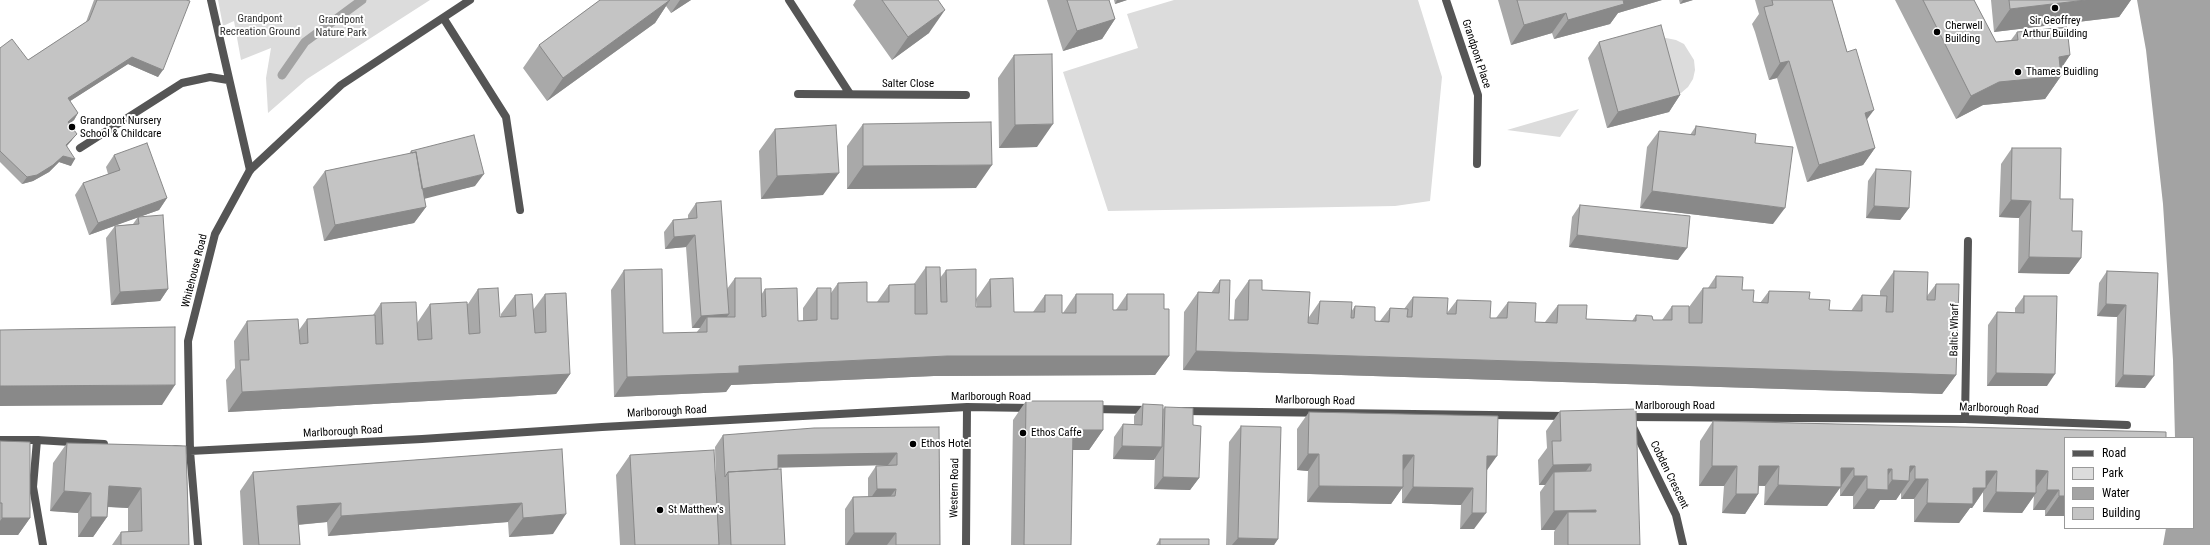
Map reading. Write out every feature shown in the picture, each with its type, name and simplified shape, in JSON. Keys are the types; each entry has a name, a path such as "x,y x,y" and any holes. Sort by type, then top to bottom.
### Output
{"street":[{"path":"211,0 228,80 250,170"},
{"name":"Whitehouse Road","path":"198,545 190,450 188,341 215,234 250,170 340,85 470,0"},
{"path":"788,0 850,94"},
{"name":"Grandpont Place","path":"1446,0 1478,95 1477,164"},
{"path":"444,18 506,116 520,210"},
{"path":"80,148 182,83 210,77 228,80"},
{"name":"Salter Close","path":"798,94 966,95"},
{"name":"Baltic Wharf","path":"1965,419 1968,241"},
{"name":"Marlborough Road","path":"167,449 190,450 422,439 610,426 967,407 1039,408"},
{"name":"Western Road","path":"966,545 967,407"},
{"path":"1086,409 1158,410"},
{"name":"Marlborough Road","path":"1174,410 1572,416"},
{"name":"Marlborough Road","path":"1624,417 1965,419 2127,425"},
{"name":"Cobden Crescent","path":"1624,417 1676,514 1683,545"},
{"path":"0,440 37,440 114,445"},
{"path":"37,440 33,487 43,545"}],"green space":[{"name":"Grandpont Nature Park","path":"218,0 430,0 307,79 268,113 266,78 271,48 241,60 234,21 223,26"},
{"path":"1174,0 1418,0 1442,77 1430,201 1395,206 1108,211 1063,72 1138,48 1127,14"},
{"path":"1666,38 1676,40 1684,44 1694,60 1695,70 1693,79 1688,87 1681,93 1672,96 1657,39"},
{"path":"1579,109 1560,137 1507,130"}],"water":[{"path":"2137,0 2210,0 2210,545 2163,545 2166,529 2194,529 2194,437 2175,437 2173,360 2163,204 2146,50"}],"building":[{"path":"97,0 190,1 163,70 132,57 68,98 78,113 68,122 77,134 66,145 75,159 63,156 53,165 37,175 27,177 0,151 0,48 12,39 28,60 89,20"},
{"path":"600,0 670,0 563,78 539,45"},
{"path":"882,0 938,0 945,10 908,37"},
{"path":"1067,0 1109,0 1115,19 1077,31"},
{"path":"1517,0 1623,0 1624,4 1568,20 1566,13 1524,25"},
{"path":"1772,0 1832,0 1847,52 1856,49 1874,110 1865,113 1875,148 1819,165 1789,61 1780,63 1766,15 1764,7 1773,5"},
{"path":"1923,0 1974,0 1996,42 2018,40 2017,32 2067,27 2070,55 2059,57 2061,76 1999,82 1971,96"},
{"path":"2009,0 2086,0 2010,9"},
{"path":"1661,25 1680,95 1618,112 1599,42"},
{"path":"1052,54 1053,124 1015,125 1014,55"},
{"path":"991,122 992,165 863,166 863,124"},
{"path":"836,125 839,173 777,176 775,129"},
{"path":"1696,126 1756,134 1755,143 1793,147 1785,208 1652,191 1659,131 1695,135"},
{"path":"474,135 484,174 422,189 416,152 412,153 411,151"},
{"path":"147,143 167,198 98,223 83,183 120,170 114,155"},
{"path":"2012,148 2061,148 2060,199 2073,199 2072,231 2082,231 2081,258 2029,257 2031,201 2011,200"},
{"path":"416,152 426,207 335,225 325,171"},
{"path":"1876,169 1911,171 1909,208 1874,206"},
{"path":"721,201 729,314 701,316 695,235 674,237 673,220 697,218 696,203"},
{"path":"1580,205 1690,216 1687,248 1577,235"},
{"path":"163,215 168,289 120,292 115,226 139,224 138,217"},
{"path":"926,267 940,267 941,302 947,302 946,270 976,269 976,307 991,307 990,279 1013,278 1014,312 1045,312 1045,295 1062,295 1062,313 1076,313 1076,294 1113,294 1113,310 1127,310 1127,294 1164,294 1164,309 1169,309 1169,356 947,356 739,366 739,373 627,377 624,270 662,269 663,333 707,332 707,317 735,317 735,278 761,278 762,317 766,316 765,289 797,288 798,321 817,320 817,288 831,288 831,319 838,319 838,283 867,282 867,302 889,302 889,285 915,284 915,314 927,314"},
{"path":"1894,271 1928,272 1927,300 1935,300 1936,284 1959,284 1956,375 1196,351 1198,292 1219,293 1220,280 1230,280 1229,320 1248,320 1249,280 1262,280 1262,290 1310,292 1308,323 1318,324 1320,301 1352,302 1351,318 1354,318 1355,306 1375,307 1375,321 1389,322 1390,308 1408,309 1407,317 1412,317 1413,297 1448,298 1447,314 1456,314 1457,300 1491,301 1490,318 1507,318 1508,302 1536,303 1535,322 1557,323 1558,305 1587,305 1586,319 1636,321 1636,315 1652,316 1653,320 1672,320 1672,306 1689,306 1689,323 1702,323 1703,288 1716,288 1716,276 1743,277 1742,290 1754,290 1753,302 1768,303 1769,291 1810,292 1809,299 1830,300 1829,310 1862,311 1862,295 1887,296 1886,312 1893,312"},
{"path":"2107,271 2158,273 2154,376 2123,375 2126,305 2106,304"},
{"path":"498,288 500,317 516,316 515,295 532,294 535,333 546,332 545,294 566,293 570,374 242,392 240,360 249,360 247,321 298,319 300,344 308,343 307,319 375,315 376,344 383,344 381,303 416,302 418,340 432,339 430,304 467,302 469,334 480,333 478,289"},
{"path":"2024,296 2057,296 2055,374 1996,373 1997,312 2024,313"},
{"path":"175,327 175,385 0,386 0,330"},
{"path":"1026,401 1103,401 1103,430 1073,430 1071,545 1024,545"},
{"path":"1143,404 1163,405 1162,447 1122,446 1123,424 1142,425"},
{"path":"1165,407 1193,408 1193,425 1201,426 1199,478 1163,477"},
{"path":"1636,409 1640,545 1568,545 1568,512 1596,512 1596,510 1554,511 1554,472 1591,471 1591,464 1553,465 1552,441 1561,441 1560,411"},
{"path":"1309,412 1498,416 1497,456 1487,456 1486,513 1472,513 1473,488 1413,487 1414,455 1403,455 1403,487 1319,486 1319,454 1308,454"},
{"path":"1713,421 2166,432 2166,437 2064,437 2064,496 2059,496 2059,490 2047,490 2048,471 2036,470 2036,493 1996,492 1997,471 1986,471 1986,488 1973,488 1973,504 1927,503 1928,479 1915,479 1915,466 1910,466 1909,481 1892,480 1892,469 1888,469 1888,490 1867,489 1867,476 1854,476 1854,468 1841,468 1841,487 1778,485 1779,466 1759,466 1758,494 1736,494 1737,466 1712,466"},
{"path":"1241,426 1281,427 1278,539 1238,538"},
{"path":"939,427 940,545 896,545 896,533 854,533 853,497 895,496 896,489 877,489 876,466 897,465 897,453 778,455 778,469 728,472 725,477 723,435 814,428"},
{"path":"0,441 30,442 30,518 2,518 2,503 0,503"},
{"path":"67,443 186,446 189,545 121,545 121,532 142,531 141,488 109,486 107,517 91,517 91,493 64,491"},
{"path":"562,449 566,514 523,518 522,503 341,516 341,503 297,506 300,545 259,545 253,472"},
{"name":"St Matthew's","path":"714,450 719,545 635,545 630,455"},
{"path":"781,469 785,545 731,545 728,472"},
{"path":"1160,539 1209,539 1209,545 1160,545"}],"waterway":[{"path":"282,75 305,42 362,0"}],"place":[{"name":"Sir Geoffrey Arthur Building","path":"2055,8"},
{"name":"Cherwell Building","path":"1937,32"},
{"name":"Thames Buidling","path":"2018,72"},
{"name":"Grandpont Nursery School & Childcare","path":"72,127"},
{"name":"Ethos Caffe","path":"1023,433"},
{"name":"Ethos Hotel","path":"913,444"},
{"name":"St Matthew's","path":"660,510"}],"park label":[{"name":"Grandpont Recreation Ground","path":"260,25"}]}
